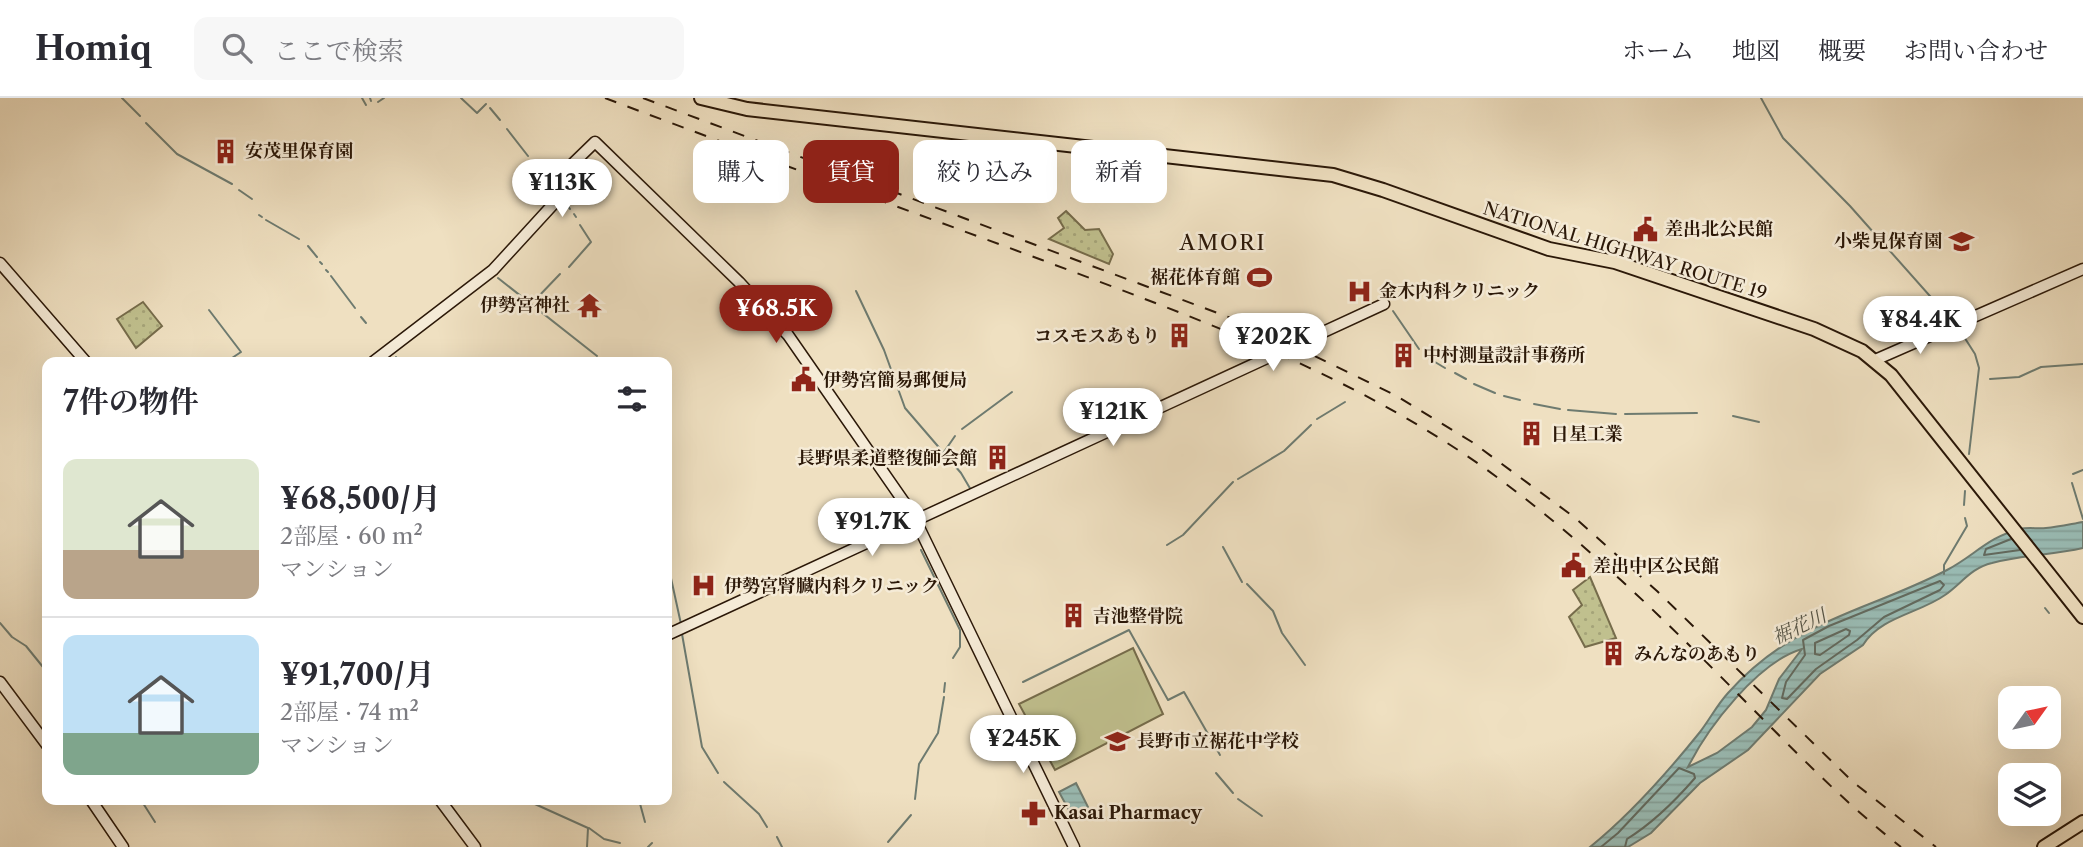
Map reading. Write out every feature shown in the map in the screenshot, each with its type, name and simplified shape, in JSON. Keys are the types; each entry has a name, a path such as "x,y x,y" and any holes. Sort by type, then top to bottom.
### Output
{"highway":[{"name":"NATIONAL HIGHWAY ROUTE 19","path":"701,98 747,109 1333,175 1538,246 1615,262 1831,335 1875,360 1891,375 2083,617"},
{"path":"2044,847 2083,822"}],"street":[{"path":"380,357 493,270 569,187 559,177 595,142 739,282 788,335 916,520 1074,847"},
{"path":"0,263 82,357"},
{"path":"1875,360 1954,323 2083,269"},
{"path":"672,633 1384,304"},
{"path":"0,682 42,738"},
{"path":"94,805 123,847"},
{"path":"444,805 475,847"}],"green space":[{"path":"1066,211 1085,230 1099,229 1113,254 1109,264 1049,239 1064,228 1058,218"},
{"path":"143,302 162,326 136,348 117,319"},
{"path":"1590,577 1616,638 1585,647 1569,617 1582,605 1573,590"},
{"path":"1133,648 1163,714 1055,770 1019,704"}],"water":[{"path":"2083,522 2083,548 1985,565 1935,601 1879,628 1863,645 1820,674 1748,750 1700,783 1651,833 1628,847 1590,847 1662,778 1728,693 1753,668 1778,649 1831,620 1957,565 2009,532","holes":["1802,649 1779,679 1766,710 1752,727 1717,753 1688,767 1708,734 1736,698 1768,667"]},
{"path":"1076,783 1088,807 1072,816 1059,792"}],"waterway":[{"path":"122,98 140,116"},
{"path":"362,98 366,105"},
{"path":"378,102 384,98"},
{"path":"461,98 477,113 486,104"},
{"path":"1761,98 1783,138 1850,206 1953,322"},
{"path":"490,108 500,120"},
{"path":"146,123 177,154 232,184"},
{"path":"507,129 528,156"},
{"path":"534,163 546,178"},
{"path":"239,190 252,199"},
{"path":"566,203 570,209"},
{"path":"266,220 299,239"},
{"path":"569,267 591,242 580,225"},
{"path":"308,246 317,257"},
{"path":"537,298 560,274"},
{"path":"331,276 355,308"},
{"path":"498,278 597,356"},
{"path":"856,291 884,350 905,408 961,473 971,490"},
{"path":"209,310 241,352 234,357"},
{"path":"1393,311 1419,349"},
{"path":"361,317 366,323"},
{"path":"1959,329 1975,354 1979,368 1969,454"},
{"path":"1425,356 1445,368"},
{"path":"1990,379 2019,377 2041,367 2083,364"},
{"path":"1455,373 1466,379"},
{"path":"1474,384 1495,393"},
{"path":"962,429 1012,392"},
{"path":"1504,396 1520,400"},
{"path":"1317,419 1345,402"},
{"path":"1534,404 1560,409"},
{"path":"1568,410 1616,414"},
{"path":"1625,414 1697,413"},
{"path":"1733,416 1759,422"},
{"path":"1238,479 1284,451 1311,425"},
{"path":"944,452 955,436"},
{"path":"2073,474 2083,470"},
{"path":"1167,545 1183,535 1233,482"},
{"path":"2072,483 2083,519"},
{"path":"1964,505 1965,491"},
{"path":"1944,574 1944,565 1967,526 1965,518"},
{"path":"1223,547 1242,582"},
{"path":"921,550 960,630 960,647 953,658"},
{"path":"672,583 681,624"},
{"path":"1247,584 1273,611 1282,633 1305,665"},
{"path":"2045,608 2049,613"},
{"path":"0,623 12,637 26,646 42,666"},
{"path":"1023,682 1129,630 1168,700 1184,692 1220,755"},
{"path":"682,634 702,747 718,773"},
{"path":"944,692 945,683"},
{"path":"915,799 919,764 938,733 944,697"},
{"path":"1216,773 1233,793"},
{"path":"724,782 759,814 767,827"},
{"path":"1238,799 1262,816"},
{"path":"144,805 155,822"},
{"path":"537,805 588,828 587,847"},
{"path":"640,805 645,822"},
{"path":"888,842 911,815"},
{"path":"589,828 604,839 620,843"},
{"path":"777,837 782,847"},
{"path":"648,847 652,843"}],"railway":[{"path":"605,98 1213,326 1324,375 1432,433 1517,492 1582,545 1674,631 1836,791 1901,847"},
{"path":"643,98 1255,327 1395,395 1472,442 1574,517 1657,591 1853,782 1936,847"}],"place":[{"name":"安茂里保育園","path":"225,151"},
{"name":"差出北公民館","path":"1645,229"},
{"name":"小柴見保育園","path":"1962,241"},
{"name":"裾花体育館","path":"1260,277"},
{"name":"金木内科クリニック","path":"1359,291"},
{"name":"伊勢宮神社","path":"590,305"},
{"name":"コスモスあもり","path":"1180,336"},
{"name":"中村測量設計事務所","path":"1403,355"},
{"name":"伊勢宮簡易郵便局","path":"803,380"},
{"name":"日星工業","path":"1531,434"},
{"name":"長野県柔道整復師会館","path":"997,458"},
{"name":"差出中区公民館","path":"1573,566"},
{"name":"伊勢宮腎臓内科クリニック","path":"704,586"},
{"name":"吉池整骨院","path":"1073,616"},
{"name":"みんなのあもり","path":"1614,654"},
{"name":"長野市立裾花中学校","path":"1117,741"},
{"name":"Kasai Pharmacy","path":"1034,813"}],"district":[{"name":"AMORI","path":"1223,243"}],"water label":[{"name":"裾花川","path":"1799,626"}]}
